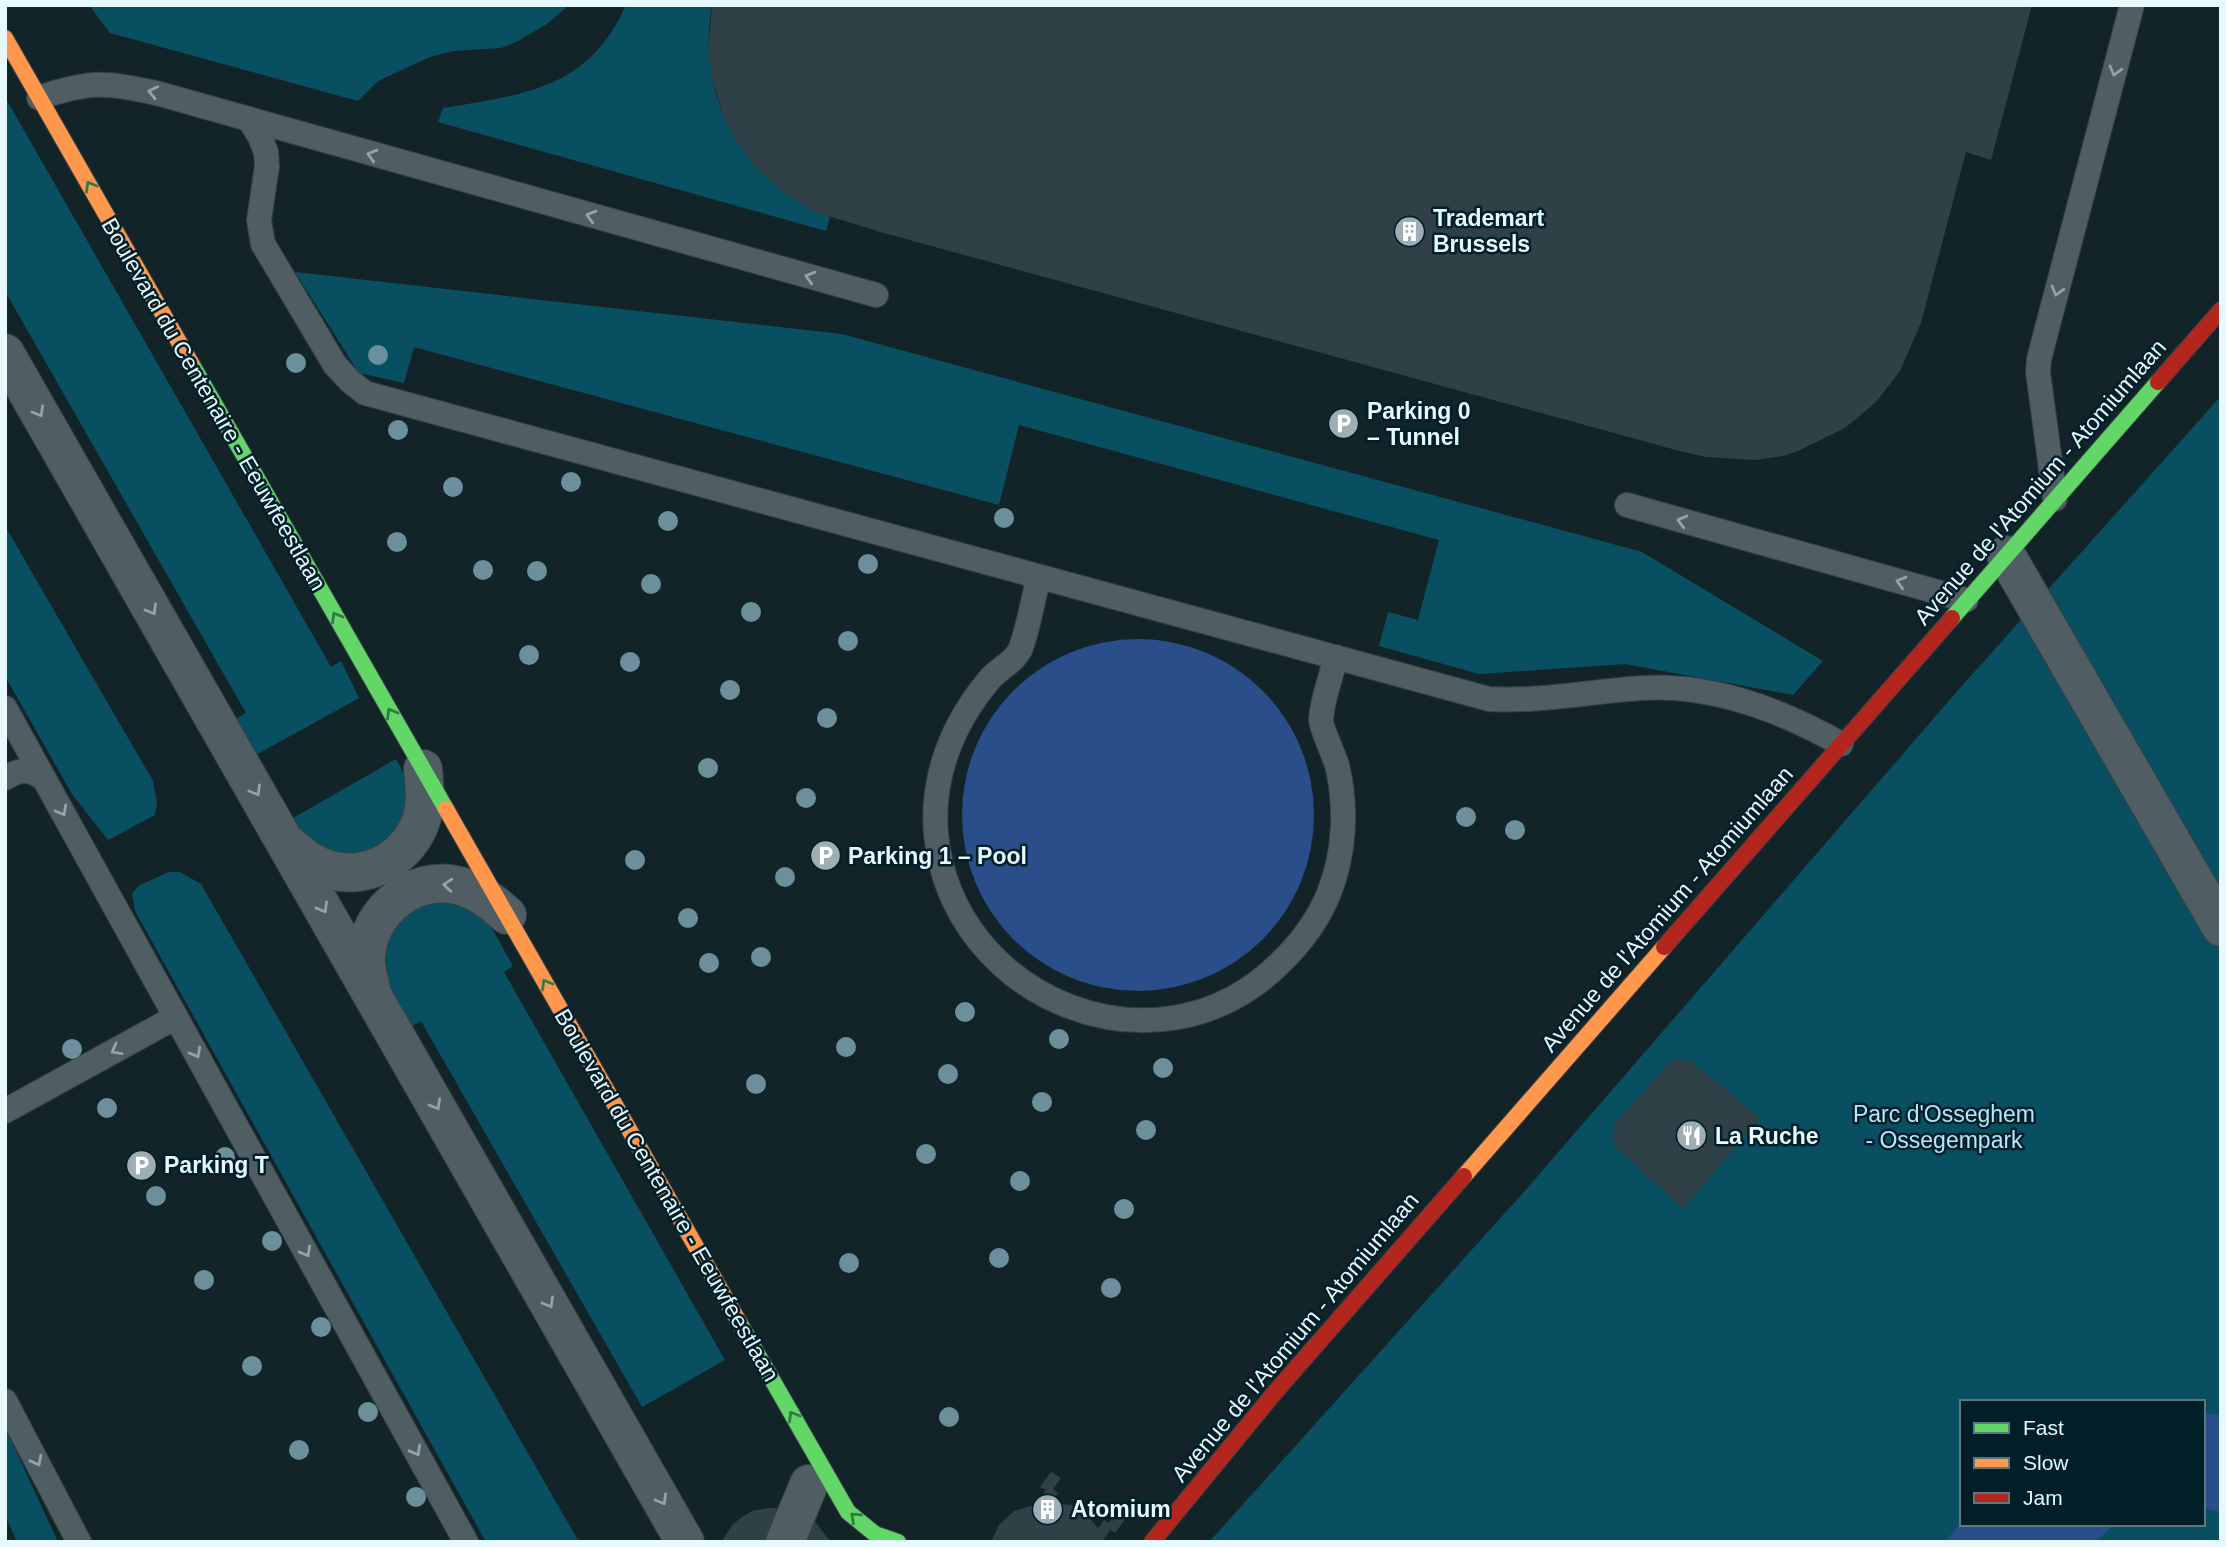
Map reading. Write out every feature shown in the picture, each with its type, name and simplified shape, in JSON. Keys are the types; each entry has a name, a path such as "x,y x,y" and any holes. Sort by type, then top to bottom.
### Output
{"street":[{"name":"Boulevard du Centenaire - Eeuwfeestlaan","path":"5,38 507,915 818,1479 848,1512 875,1534 898,1542"},
{"name":"Avenue de l'Atomium - Atomiumlaan","path":"1152,1542 1276,1391 2221,310"},
{"name":"Boulevard du Centenaire - Eeuwfeestlaan","path":"5,353 685,1542"},
{"path":"2006,555 2221,927"},
{"name":"Boulevard du Centenaire - Eeuwfeestlaan","path":"285,841 309,861 332,871 358,872 383,864 394,858 408,844 419,828 424,809 423,769"},
{"name":"Boulevard du Centenaire - Eeuwfeestlaan","path":"374,997 366,969 368,943 380,917 400,896 417,887 456,885 474,890 507,915"},
{"path":"795,1535 818,1479"}],"lane":[{"path":"2055,499 2038,372 2039,359 2132,5"},
{"path":"39,98 70,87 106,84 160,94 876,295"},
{"path":"249,118 266,152 267,166 259,220 263,244 335,365 365,393 1489,699 1535,700 1644,688 1687,690 1772,708 1841,744"},
{"path":"1627,506 1966,600"},
{"path":"1039,577 1019,652 971,701 954,732 942,764 936,798 936,833 941,866 949,891 970,929 991,957 1046,998 1078,1011 1112,1018 1147,1020 1181,1016 1214,1006 1245,991 1272,971 1304,937 1329,892 1339,862 1343,829 1343,796 1337,764 1320,723 1336,657"},
{"path":"5,708 466,1542"},
{"path":"5,778 14,773 29,771 44,779"},
{"path":"5,1111 176,1017"},
{"path":"5,1401 79,1542"}],"green space":[{"path":"89,5 569,5 547,24 518,41 501,48 454,51 430,57 378,81 358,101 110,33"},
{"path":"626,5 712,5 709,39 711,72 719,103 732,133 750,159 773,183 800,202 830,217 826,231 438,122 443,108 526,92 573,71 593,55 611,33"},
{"path":"5,97 331,667 341,661 359,698 256,755 235,719 246,713 5,291"},
{"path":"295,272 842,334 1642,552 1823,661 1793,695 1625,664 1480,674 1472,672 1379,646 1388,612 1418,620 1439,540 1019,425 999,505 414,347 404,383 359,373"},
{"name":"Parc d'Osseghem - Ossegempark","path":"2221,396 2221,1542 1209,1542 1522,1194 1960,688"},
{"path":"5,526 153,781 157,804 155,815 108,840 72,794 5,676"},
{"path":"396,759 406,781 409,798 398,838 348,861 304,838 293,818"},
{"path":"169,872 180,872 201,884 579,1542 486,1542 135,911 132,893 140,885"},
{"path":"464,900 490,925 513,966 504,972 725,1360 642,1407 421,1021 410,1027 382,972 394,915 405,905"},
{"path":"5,1427 58,1542 17,1542 5,1515"}],"water":[{"path":"1138,639 1189,647 1221,660 1250,679 1274,703 1293,732 1306,764 1314,815 1306,866 1293,898 1274,927 1250,951 1221,970 1189,983 1138,991 1087,983 1055,970 1026,951 1002,927 983,898 970,866 962,815 970,764 983,732 1002,703 1026,679 1055,660 1087,647"},
{"path":"2205,1413 2221,1415 2221,1512 2205,1508"},
{"path":"1960,1523 1960,1526 2113,1526 2095,1542 1945,1542"}],"building":[{"name":"Trademart Brussels","path":"712,5 2032,5 1991,160 1966,152 1921,323 1900,371 1876,402 1845,428 1798,451 1755,460 1706,457 1676,450 815,212 784,193 756,168 724,118 712,78 708,50"},
{"path":"1690,1060 1760,1118 1683,1209 1614,1145 1613,1140 1613,1126 1671,1061"},
{"name":"Atomium","path":"1051,1472 1061,1478 1053,1489 1058,1493 1051,1503 1071,1505 1085,1513 1098,1528 1104,1520 1109,1523 1116,1512 1126,1518 1115,1533 1110,1530 1105,1542 991,1542 999,1525 1014,1511 1040,1503 1046,1490 1040,1487"},
{"path":"784,1508 813,1519 831,1542 721,1542 733,1524 742,1517 752,1511"}],"traffic: fast":[{"path":"191,363 446,809"},
{"path":"1952,618 2158,382"},
{"path":"739,1322 848,1512 875,1534 898,1542"}],"traffic: slow":[{"path":"5,38 191,363"},
{"path":"446,809 739,1322"},
{"path":"1464,1176 1664,947"}],"traffic: jam":[{"path":"2158,382 2221,310"},
{"path":"1664,947 1952,618"},
{"path":"1152,1542 1276,1391 1464,1176"}],"place":[{"name":"Trademart Brussels","path":"1410,231"},
{"name":"Parking 0 – Tunnel","path":"1344,424"},
{"name":"Parking 1 – Pool","path":"825,856"},
{"name":"La Ruche","path":"1692,1136"},
{"name":"Parking T","path":"141,1165"},
{"name":"Atomium","path":"1048,1509"}]}
